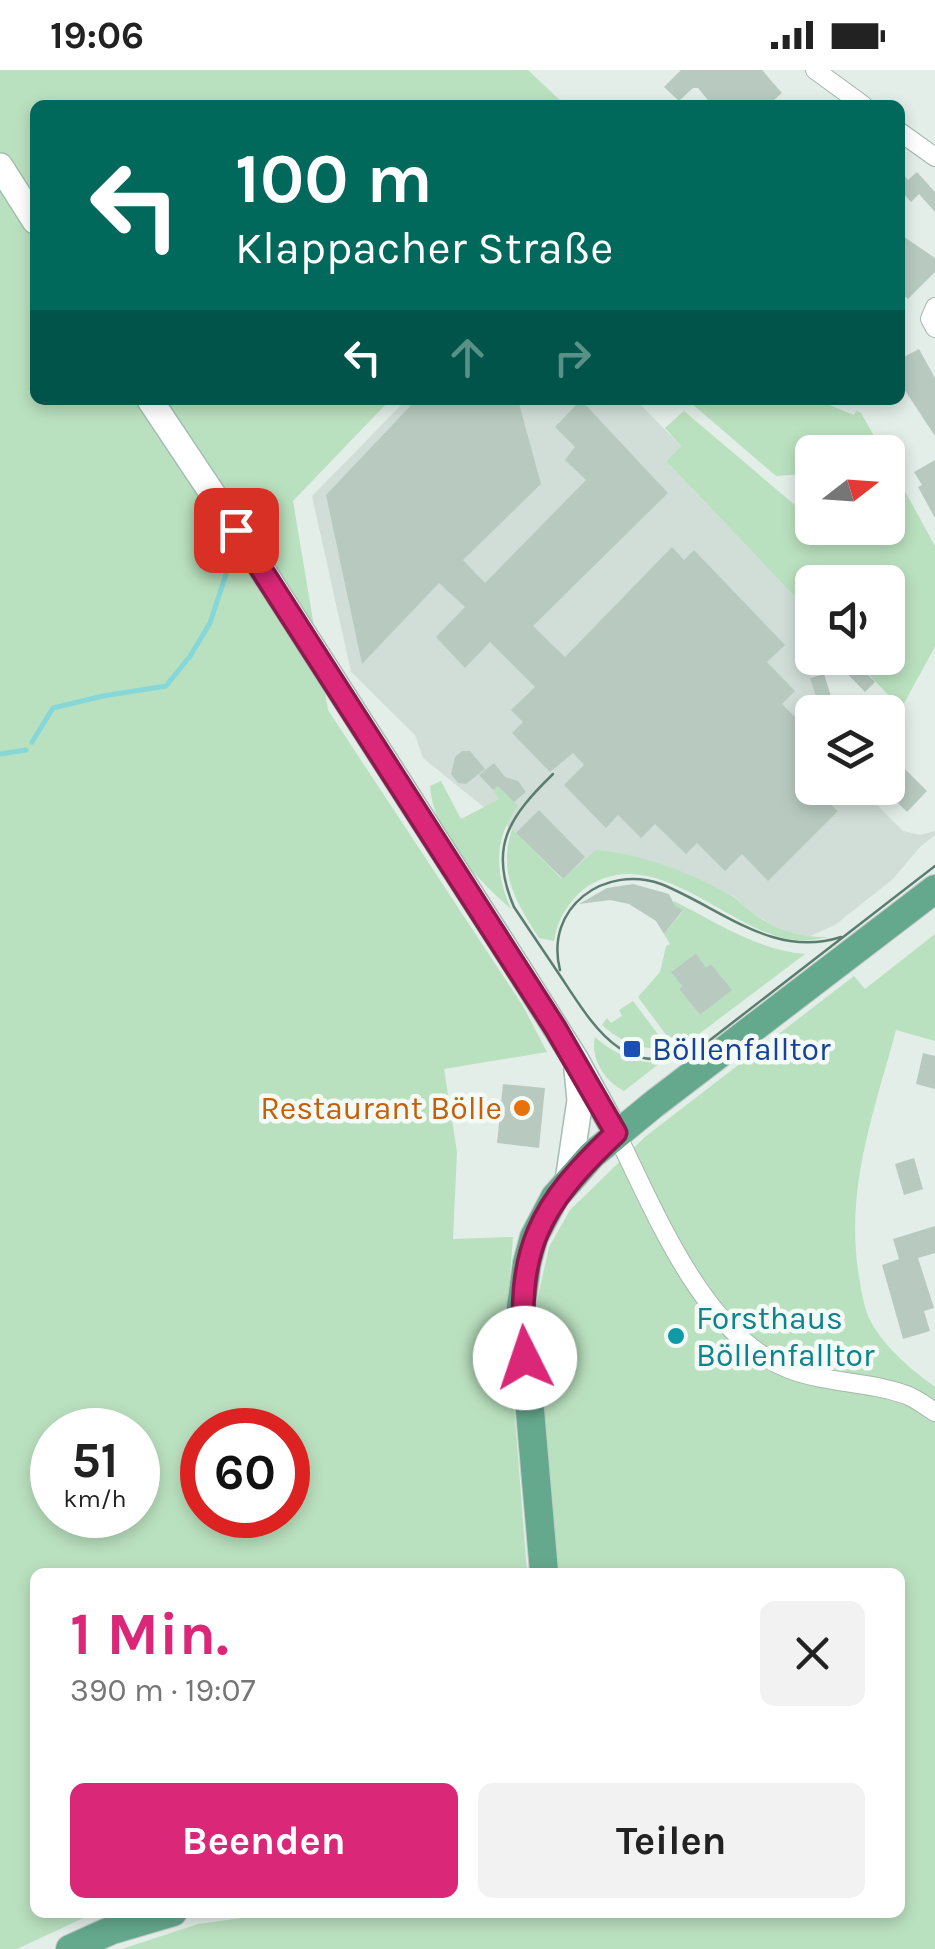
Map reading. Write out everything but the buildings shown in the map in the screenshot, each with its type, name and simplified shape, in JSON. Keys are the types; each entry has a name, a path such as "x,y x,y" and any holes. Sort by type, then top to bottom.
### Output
{"main road":[{"path":"0,166 30,213"},
{"path":"153,405 576,1060 616,1133"},
{"path":"544,1568 522,1290 534,1237 568,1181 616,1133 935,889"},
{"path":"568,1181 580,1100 576,1060"},
{"path":"70,1949 112,1930 153,1918"}],"street":[{"path":"816,70 857,100"},
{"path":"907,137 935,140"},
{"path":"907,137 935,157"},
{"path":"935,308 930,319 935,328"},
{"path":"616,1133 697,1286 716,1314 756,1354 792,1370 910,1396 935,1412"}],"shaded area":[{"path":"401,405 641,405 681,446 666,461 795,597 795,675 810,675 816,695 795,695 795,805 877,805 903,831 920,835 935,831 935,835 893,879 835,925 808,937 787,934 735,897 666,866 563,879 516,833 423,758 415,735 351,672 312,496"}],"green space":[{"path":"0,70 528,70 560,100 30,100 30,405 385,405 293,501 328,710 523,1006 547,1052 444,1069 457,1152 453,1239 513,1237 507,1315 527,1568 30,1568 30,1918 83,1918 17,1949 0,1949"},
{"path":"693,405 829,405 854,415 856,411 861,413 873,435 795,435 795,475 776,476"},
{"path":"684,411 795,505 795,545 905,545 905,491 935,546 935,647 905,701 905,695 888,695 869,675 905,675 905,565 795,565 795,597 666,461 681,446 665,428"},
{"path":"441,781 461,819 499,799 493,790 498,786 518,806 504,831 499,856 511,909 471,870 448,838 433,804 430,786"},
{"path":"512,829 562,879 596,850 631,855 715,887 777,928 829,937 802,940 776,936 682,888 632,874 608,877 584,889 564,912 554,941 539,938 511,886 507,859"},
{"path":"674,901 770,947 805,954 687,1043 667,1036 638,997 660,972 666,946 670,944 664,934 683,911 672,905","holes":["696,953 706,967 711,964 731,990 700,1015 679,989 682,986 672,971"]},
{"path":"935,934 935,1041 896,1030 864,1149 855,1239 861,1290 871,1322 892,1350 935,1387 935,1949 122,1949 198,1924 241,1918 905,1918 905,1568 557,1568 535,1310 549,1247 570,1210 646,1136 854,976 865,989"},
{"path":"633,1001 669,1049 633,1044 602,1025 607,1018 611,1023 622,1016 619,1010"},
{"path":"595,1037 625,1056 660,1063 624,1091 600,1069"}],"waterway":[{"path":"189,658 210,623 235,547"},
{"path":"32,742 53,708 166,686 187,660"},
{"path":"0,754 26,750"}],"tram line":[{"path":"553,774 525,804 507,834 503,850 506,886 514,907 589,1018 618,1047 635,1056 676,1057 701,1047 935,866"},
{"path":"560,970 557,947 570,910 600,886 619,880 661,884 770,936 816,942 841,937"}],"place":[{"name":"Böllenfalltor","path":"632,1049"},
{"name":"Restaurant Bölle","path":"522,1108"},
{"name":"Forsthaus Böllenfalltor","path":"676,1336"}],"route":[{"path":"236,530 576,1060 616,1133 568,1181 534,1237 522,1290 525,1358"}]}
